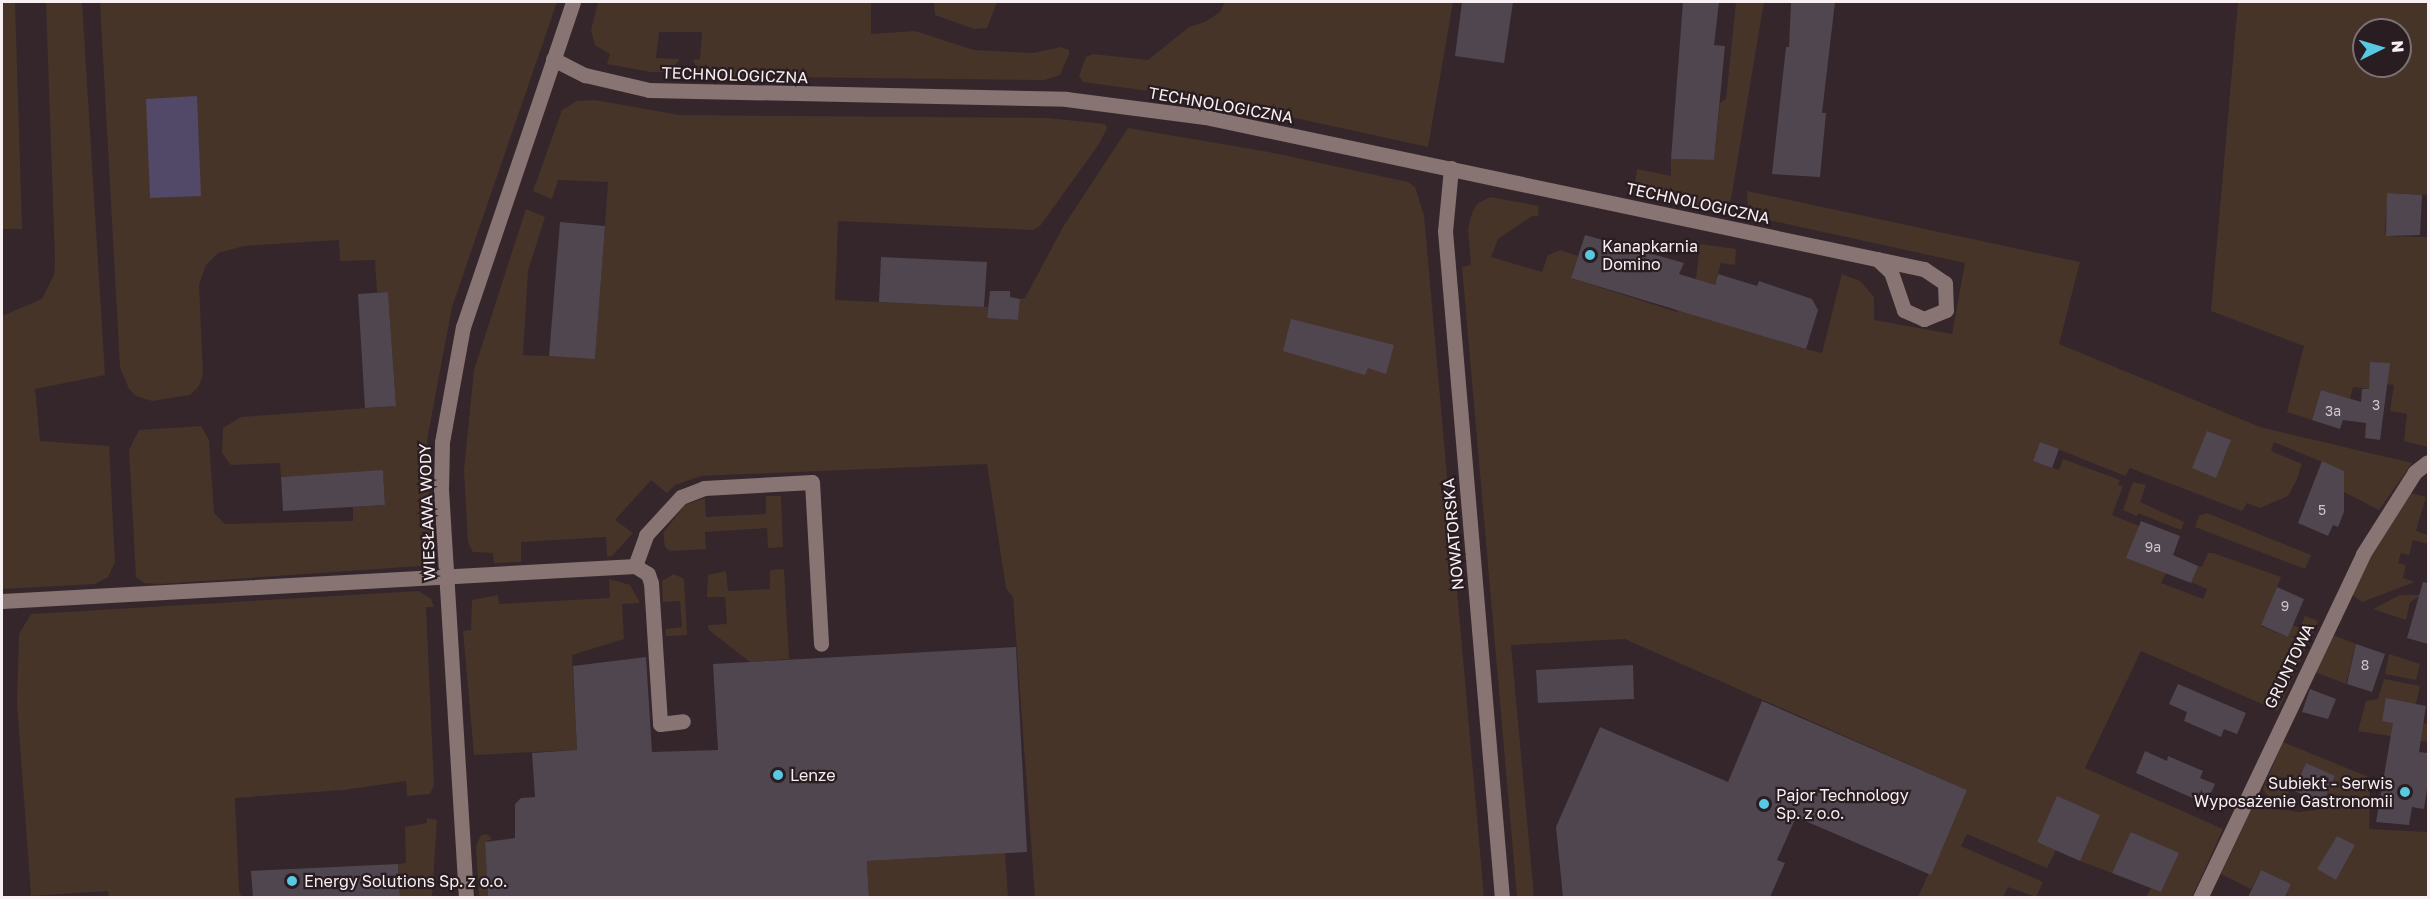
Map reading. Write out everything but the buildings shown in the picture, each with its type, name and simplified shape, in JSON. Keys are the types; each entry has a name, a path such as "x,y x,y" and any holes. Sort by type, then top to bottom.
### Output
{"street":[{"name":"WIESŁAWA WODY","path":"466,897 441,491 442,442 450,385 470,304 573,2"},
{"name":"TECHNOLOGICZNA","path":"553,59 585,75 659,91 1066,99 1205,117 1877,259 1938,275 1948,294 1946,310 1924,319 1904,310 1890,272 1877,259"},
{"name":"NOWATORSKA","path":"1450,168 1445,231 1502,897"},
{"name":"GRUNTOWA","path":"2200,897 2363,554 2415,472 2428,462"},
{"path":"635,566 646,535 681,497 704,488 812,482 821,644"},
{"path":"2,601 447,579 635,566 648,574 651,583 660,724 683,721"}],"shaded area":[{"path":"2,2 15,2 22,229 2,229"},
{"path":"46,2 82,2 105,375 35,389 40,441 109,446 115,562 108,577 95,584 2,589 2,316 42,299 54,275"},
{"path":"100,2 557,2 452,307 427,440 431,547 429,556 421,566 160,584 144,583 136,577 129,450 139,430 201,426 209,440 214,513 225,524 353,521 353,507 385,505 383,471 281,477 280,463 231,465 222,453 223,428 241,417 396,406 388,292 377,292 375,260 340,261 339,240 244,246 218,253 206,265 199,285 203,374 199,386 190,395 152,401 136,396 129,389 120,367"},
{"path":"598,2 871,2 871,34 915,31 974,50 1033,53 1061,47 1069,50 1069,54 1060,75 1045,80 700,76 693,60 700,59 702,32 659,32 656,58 680,59 669,72 651,72 607,64 610,54 595,45 591,30"},
{"path":"934,2 997,2 987,28 974,29 935,15"},
{"path":"1225,2 1453,2 1428,147 1208,99 1083,82 1079,76 1086,57 1093,54 1148,60 1189,27 1205,22 1220,12"},
{"path":"1736,2 1764,2 1731,199 1725,211 1634,192 1637,169 1671,176 1671,159 1714,160 1720,103 1726,99"},
{"path":"2238,2 2428,2 2428,195 2388,193 2385,229 2386,236 2428,237 2428,447 2404,441 2407,414 2390,411 2394,385 2370,382 2369,389 2353,387 2350,399 2321,390 2312,420 2287,412 2304,346 2211,311"},
{"path":"197,96 201,196 150,198 146,99"},
{"path":"595,100 679,115 1048,118 1105,124 1107,128 1099,144 1040,226 1033,230 838,221 835,300 988,307 987,318 1018,320 1020,299 1025,298 1063,227 1128,128 1269,152 1408,182 1415,187 1424,215 1484,897 1035,897 1013,597 1006,588 987,464 701,476 675,485 667,493 651,480 615,520 633,533 612,556 607,557 606,537 521,542 521,562 494,563 493,553 473,552 468,542 464,470 474,370 526,209 545,217 528,271 523,355 595,358 608,182 558,180 552,199 533,191 562,110 577,101"},
{"path":"1747,191 2080,262 2059,344 2260,427 2412,463 2379,510 2344,492 2344,471 2274,442 2271,451 2302,464 2296,481 2288,496 2260,508 2247,503 2242,511 2130,468 2125,476 2040,442 2033,461 2059,470 2063,459 2120,480 2118,485 2123,486 2112,515 2139,526 2127,558 2166,573 2161,583 2203,599 2207,589 2191,582 2198,566 2202,567 2208,553 2213,553 2281,577 2261,626 2288,637 2293,625 2300,628 2305,616 2318,621 2278,711 2141,651 2085,768 2223,829 2192,897 2146,897 2151,888 2161,892 2178,854 2132,832 2112,873 2080,861 2057,797 2037,842 2056,850 2047,868 1967,834 1961,846 2043,882 2036,897 2008,887 2003,897 1918,897 1967,790 1625,639 1511,645 1534,897 1517,897 1462,267 1471,265 1468,229 1472,213 1477,204 1490,197 1539,206 1538,216 1532,216 1498,239 1491,257 1542,272 1548,255 1560,250 1578,256 1571,278 1677,312 1696,279 1700,244 1736,249 1735,265 1721,263 1705,318 1806,349 1822,353 1842,274 1860,281 1874,297 1874,320 1952,334 1965,263 1755,217 1748,211"},
{"path":"2133,482 2146,485 2140,502 2184,522 2181,530 2138,513 2137,516 2123,510"},
{"path":"2411,493 2426,497 2416,531 2428,535 2428,544 2413,540 2409,555 2401,553 2398,563 2406,565 2403,578 2415,582 2362,602 2352,595 2386,525"},
{"path":"766,496 781,496 783,547 768,548 767,528 705,532 706,549 670,551 665,547 663,533 685,505 705,498 706,517 766,514"},
{"path":"2207,513 2311,555 2305,569 2195,527 2199,516"},
{"path":"784,569 789,659 750,662 709,630 708,625 727,624 725,597 707,597 708,575 726,571 728,591 770,589 770,570"},
{"path":"674,574 684,579 687,635 666,636 666,629 682,627 680,601 663,602 662,581"},
{"path":"609,579 630,585 640,603 622,604 624,639 572,655 577,750 474,755 463,631 471,630 472,600 498,595 499,604 610,598"},
{"path":"419,591 431,599 434,607 426,607 434,785 430,794 407,796 406,781 343,790 235,798 239,891 242,897 109,898 108,891 31,896 17,702 19,634 31,614"},
{"path":"2400,595 2422,595 2410,602 2406,620 2373,609"},
{"path":"2333,635 2356,644 2346,684 2315,672"},
{"path":"2389,654 2420,664 2416,680 2385,674"},
{"path":"2384,679 2420,686 2416,704 2403,702 2423,723 2428,724 2428,742 2358,731 2366,701 2378,699"},
{"path":"2283,742 2371,778 2369,829 2428,832 2428,897 2290,897 2286,895 2291,884 2261,870 2251,889 2221,874 2253,805 2299,812 2317,810 2335,777 2306,763 2286,797 2276,799 2268,796 2263,789","holes":["2337,836 2354,845 2318,869"]},
{"path":"427,818 437,820 432,897 400,897 398,864 406,863 405,827 427,823"},
{"path":"487,834 492,839 485,842 488,897 479,897 476,846 481,835"},
{"path":"1005,853 1008,897 869,897 867,861"}],"place":[{"name":"Kanapkarnia Domino","path":"1590,255"},
{"name":"Lenze","path":"778,775"},
{"name":"Subiekt - Serwis Wyposażenie Gastronomii","path":"2405,792"},
{"name":"Pajor Technology Sp. z o.o.","path":"1764,804"},
{"name":"Energy Solutions Sp. z o.o.","path":"292,881"}]}
